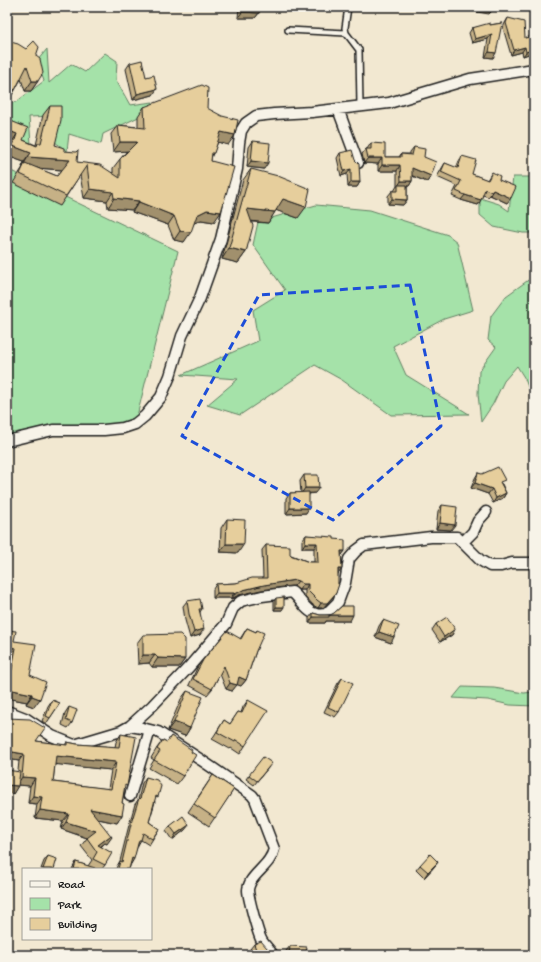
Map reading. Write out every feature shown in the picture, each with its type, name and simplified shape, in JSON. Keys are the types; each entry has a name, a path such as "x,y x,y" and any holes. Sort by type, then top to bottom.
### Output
{"street":[{"path":"7,441 53,430 104,430 123,428 135,424 146,416 160,397 167,383 182,336 200,298 218,246 237,169 238,143 241,131 246,123 256,116 389,103 470,79 534,69"},
{"path":"338,109 358,163"},
{"path":"463,542 473,532 478,521 486,512"},
{"path":"7,711 24,718 52,736 74,745 108,736 130,726 152,706 189,667 226,624 233,608 242,601 262,596 292,592 308,610 315,614 326,614 338,602 345,583 349,559 364,545 423,537 457,537 463,542 465,547 480,560 490,566 501,566 512,563 534,563"},
{"path":"130,726 158,732 252,795 255,799 274,849 272,857 252,879 248,890 256,926 262,940 268,946 273,955"},
{"path":"130,796 150,730"}],"lane":[{"path":"348,7 345,28 346,33 359,50 360,106"},
{"path":"288,30 346,33"}],"highlighted area":[{"path":"410,285 441,426 333,520 182,436 259,295"}],"green space":[{"path":"47,49 49,83 71,64 85,72 105,53 117,61 116,80 130,105 153,102 153,110 103,134 101,144 69,134 67,151 55,142 56,116 29,117 31,144 7,134 7,104 16,102 44,81 37,61"},
{"path":"7,169 178,251 135,424 7,439"},
{"path":"513,177 534,177 534,233 523,233 494,227 480,215 480,198 499,204 509,211"},
{"path":"316,205 370,210 448,235 457,242 473,310 444,319 393,346 406,375 469,414 391,415 342,380 315,365 240,415 207,405 238,379 181,375 258,341 253,310 285,290 253,245 258,222"},
{"path":"534,276 534,403 525,379 517,366 504,381 493,404 481,422 478,394 479,371 496,347 488,340 491,316 506,296"},
{"path":"462,687 494,688 524,693 534,692 534,706 510,705 488,700 453,698"}],"building":[{"path":"242,7 260,7 259,13 242,12"},
{"path":"480,7 492,7 491,12 479,10"},
{"path":"508,18 524,22 525,38 534,36 534,49 526,52 525,47 514,50 506,23"},
{"path":"490,23 490,25 502,23 496,53 489,52 492,34 475,39 472,28"},
{"path":"7,41 18,44 26,49 34,41 39,47 36,56 40,59 43,73 38,81 32,81 27,66 15,90 10,88 7,90"},
{"path":"142,60 146,77 154,75 157,89 137,94 130,63"},
{"path":"202,85 208,88 207,108 222,116 238,120 235,135 221,132 214,153 212,153 211,161 234,167 221,212 207,210 197,215 191,232 180,231 174,216 139,201 114,198 113,192 90,189 87,165 66,196 20,174 25,163 57,176 70,160 28,157 31,153 13,146 17,134 7,130 11,121 28,128 23,140 37,146 38,143 41,143 50,106 61,106 61,120 55,145 64,148 64,151 76,152 78,150 77,162 100,165 120,178 120,159 137,142 120,142 118,125 145,128 144,107"},
{"path":"253,141 270,143 268,163 251,161"},
{"path":"371,143 385,144 385,157 401,157 401,154 412,155 414,147 425,149 424,157 436,162 431,176 412,168 412,181 401,181 400,165 382,165 382,158 368,158 366,149 371,149"},
{"path":"352,150 355,160 359,164 360,182 351,182 351,169 344,171 340,153"},
{"path":"462,156 476,160 472,174 488,180 492,172 500,176 499,180 516,187 511,198 493,190 492,192 485,189 481,200 456,191 461,181 441,172 445,163 458,168"},
{"path":"251,169 278,176 310,189 306,207 283,199 275,212 247,209 253,226 246,252 229,248"},
{"path":"398,185 407,185 407,200 392,199 392,191 398,191"},
{"path":"498,467 505,480 500,482 506,493 496,498 492,489 475,483 478,473 482,474"},
{"path":"304,475 318,475 319,488 305,488"},
{"path":"309,492 309,508 290,508 290,493"},
{"path":"442,505 457,507 455,525 440,523"},
{"path":"227,519 245,520 244,544 226,544"},
{"path":"306,535 334,537 334,539 345,540 345,551 341,551 342,569 338,569 339,584 336,593 327,603 321,603 308,591 308,584 303,584 295,580 264,585 243,590 235,594 217,593 216,584 236,583 252,578 267,578 266,545 290,546 290,555 309,562 318,562 317,543 305,543"},
{"path":"284,597 284,607 276,607 276,598"},
{"path":"200,599 202,609 199,609 204,629 194,632 187,601"},
{"path":"342,606 353,606 353,615 330,615"},
{"path":"313,613 320,615 329,615 329,617 313,617"},
{"path":"447,617 455,629 444,637 436,624"},
{"path":"383,620 399,626 394,637 379,632"},
{"path":"247,628 256,632 257,630 264,633 246,680 239,677 237,685 230,683 224,666 212,689 193,679 203,660 227,631 241,639"},
{"path":"7,630 16,631 14,641 36,644 30,675 46,682 40,699 32,696 32,694 8,689 16,648 7,647"},
{"path":"180,634 185,639 185,659 158,658 155,655 143,655 143,635"},
{"path":"342,678 353,683 339,712 328,707"},
{"path":"187,691 203,697 190,728 174,722"},
{"path":"52,700 60,703 50,718 46,716"},
{"path":"248,700 268,711 245,746 236,740 235,742 217,732 224,720 230,724 238,712 242,713"},
{"path":"69,707 77,710 72,723 66,720"},
{"path":"7,718 30,719 45,728 36,741 67,745 67,742 119,747 121,734 136,737 127,786 125,785 122,815 90,809 112,837 110,836 98,845 112,853 105,865 93,859 97,852 87,838 96,831 66,822 69,814 40,810 42,797 33,796 35,778 22,777 24,754 7,751","holes":["56,756 116,762 111,789 53,782"]},
{"path":"171,736 192,750 191,752 196,755 183,776 154,760 160,751 157,749 163,740 167,742"},
{"path":"263,757 272,763 257,781 249,775"},
{"path":"7,770 20,772 18,786 7,785"},
{"path":"213,775 234,789 215,818 194,804"},
{"path":"146,777 157,780 161,786 158,797 156,796 149,822 159,829 152,839 143,833 129,868 118,868 120,861 122,862 132,820 139,798 140,799"},
{"path":"183,816 189,825 176,834 170,826"},
{"path":"430,854 438,862 428,872 420,865"},
{"path":"48,856 57,859 54,868 43,868"},
{"path":"76,862 95,868 74,868"},
{"path":"261,941 273,955 258,955 254,944"},
{"path":"290,946 307,947 306,954 315,955 289,955"}]}
